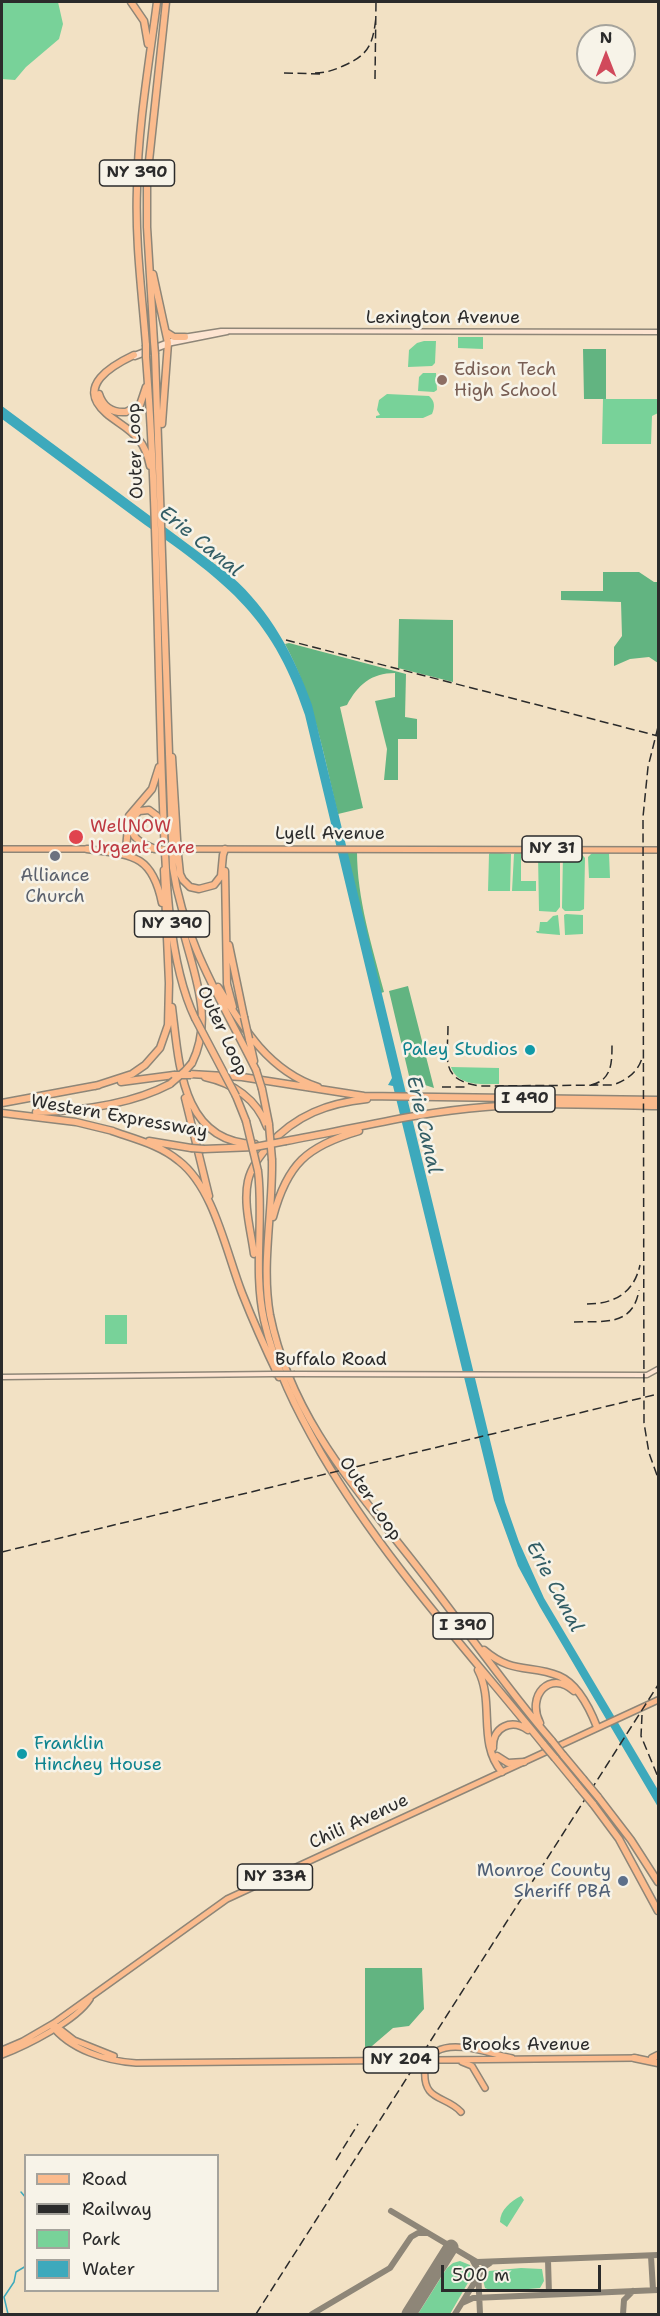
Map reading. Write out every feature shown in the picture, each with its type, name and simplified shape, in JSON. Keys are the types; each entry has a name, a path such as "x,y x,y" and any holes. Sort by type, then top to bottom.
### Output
{"highway":[{"path":"131,2 142,16 147,29 148,72"},
{"name":"Outer Loop","path":"157,2 139,148 136,195 154,512 163,829 180,974 195,1018 236,1096 246,1121 258,1171 260,1200 258,1271 265,1322 288,1392 325,1459 357,1509 390,1556 593,1804 619,1839 658,1911"},
{"name":"Outer Loop","path":"166,2 147,172 148,243 155,354 162,542 171,851 175,886 188,932 256,1070 262,1089 272,1160 267,1285 274,1332 285,1368 313,1425 342,1473 552,1742 600,1799 658,1882"},
{"path":"148,243 168,343 159,463"},
{"path":"165,329 172,336 185,337"},
{"path":"134,356 110,370 102,378 99,394 106,406 120,413 137,407 145,395 147,368"},
{"path":"134,356 103,372 97,383 96,394 104,411 130,431 142,444 148,460 153,490"},
{"path":"168,723 175,777 178,855 183,880 190,887 199,889 214,885 221,876 225,849"},
{"path":"126,849 129,816 150,792 157,778 160,766 160,733"},
{"path":"95,1086 132,1074 145,1065 160,1048 168,1025 169,983 163,829 157,816 149,810 139,811 131,820 131,831 137,841 155,849"},
{"path":"87,849 130,856 148,867 159,887 166,922"},
{"path":"225,849 227,984 233,1007 242,1026"},
{"path":"2,1113 50,1112 96,1107 150,1093 170,1084 192,1063 199,1048 202,1011 175,886"},
{"path":"226,920 256,1070"},
{"path":"198,955 242,1026 275,1063 292,1076 324,1089 357,1095"},
{"path":"169,983 191,1126 217,1222"},
{"path":"191,1074 218,1080 245,1095 258,1108 268,1126"},
{"name":"Western Expressway","path":"2,1103 95,1086 191,1074 242,1077 357,1095 635,1103"},
{"path":"184,1087 197,1114 211,1130 232,1141 255,1145"},
{"path":"258,1271 247,1190 251,1172 262,1154 287,1128 314,1110 348,1101 388,1097"},
{"path":"635,1103 658,1099"},
{"path":"635,1103 658,1107"},
{"name":"Western Expressway","path":"2,1113 69,1120 160,1143 204,1149 286,1141 455,1110 506,1105 635,1103"},
{"path":"268,1241 289,1173 302,1157 330,1140 394,1121"},
{"path":"112,1131 155,1146 180,1161 202,1188 257,1330 288,1392"},
{"path":"472,1638 504,1663 520,1669 552,1674 569,1682 601,1726"},
{"path":"461,1644 483,1679 487,1699 488,1740 502,1772"},
{"path":"552,1742 537,1719 534,1706 539,1692 552,1684 566,1686 574,1691 601,1726"},
{"path":"502,1772 494,1749 493,1740 497,1732 503,1727 517,1724 536,1735"},
{"path":"497,1756 504,1762 524,1762"},
{"path":"634,2058 658,2063"}],"main road":[{"name":"Lexington Avenue","path":"134,356 185,337 220,331 658,332"},
{"name":"Lexington Avenue","path":"168,343 228,332"},
{"name":"Lyell Avenue","path":"2,849 658,850"},
{"name":"Buffalo Road","path":"2,1377 273,1374 647,1375 658,1369"},
{"name":"Chili Avenue","path":"2,2052 40,2036 86,2005 90,1999 220,1902 658,1699"},
{"name":"Chili Avenue","path":"2,2052 54,2026"},
{"name":"Brooks Avenue","path":"54,2026 64,2038 98,2055 123,2062 142,2063 529,2061 656,2057"},
{"name":"Brooks Avenue","path":"54,2026 91,2048 142,2063"},
{"name":"NY 204","path":"40,2036 52,2035 64,2038"},
{"path":"461,2112 431,2093 425,2079 425,2069 429,2059 437,2051 446,2047 458,2046 529,2061"},
{"path":"454,2060 472,2066 485,2088"}],"green space":[{"path":"2,2 58,2 63,24 59,39 26,67 15,80 2,79"},
{"path":"458,337 483,337 483,349 458,348"},
{"path":"436,341 435,363 432,366 408,367 409,350 417,343"},
{"path":"583,349 606,349 606,399 584,399"},
{"path":"423,373 436,373 437,390 434,392 418,391 419,377"},
{"path":"387,394 429,396 434,409 432,414 423,418 376,418 380,415 377,410 379,400"},
{"path":"603,399 658,399 658,413 652,416 651,444 602,444"},
{"path":"603,572 639,572 654,582 658,582 658,663 649,657 630,659 614,666 614,647 622,636 621,602 561,600 561,591 603,591"},
{"path":"399,619 453,620 453,682 398,668"},
{"path":"289,643 406,674 405,717 417,719 417,739 398,739 398,780 384,780 387,749 375,701 395,697 395,673 372,678 361,686 347,705 340,707 363,808 338,814 311,706 285,644"},
{"path":"346,851 357,851 362,905 384,992 381,993"},
{"path":"491,852 511,854 510,891 488,891 489,854"},
{"path":"516,852 521,852 521,881 536,881 536,891 512,891"},
{"path":"540,852 560,854 560,907 556,912 539,911 538,854"},
{"path":"580,852 585,858 584,909 580,911 565,911 562,908 563,854"},
{"path":"593,852 609,853 610,878 589,878 588,857"},
{"path":"558,915 560,935 537,933 540,922 547,922 553,916"},
{"path":"564,915 583,915 583,934 565,935"},
{"path":"408,986 434,1088 410,1080 389,991"},
{"path":"451,1067 499,1068 499,1084 478,1084 465,1081 454,1073"},
{"path":"105,1315 127,1315 127,1344 105,1344"},
{"path":"365,1968 422,1968 424,2009 409,2026 393,2028 365,2052"},
{"path":"521,2196 524,2200 507,2227 500,2222 500,2218 510,2203"},
{"path":"460,2261 470,2265 473,2274 450,2314 418,2314 447,2268"},
{"path":"542,2269 544,2281 540,2288 494,2292 485,2288 483,2280 489,2271"}],"water":[{"path":"2,406 231,576 245,589 269,619 298,669 312,705 505,1502 519,1542 544,1598 658,1790 658,1807 518,1566 494,1500 393,1086 388,1085 392,1078 305,715 291,679 276,649 259,623 218,580 2,419"}],"waterway":[{"path":"21,2192 24,2196"},
{"path":"8,2314 4,2297 14,2282 16,2272 24,2267"}],"taxiway":[{"path":"391,2211 477,2262 658,2255"},
{"path":"312,2314 390,2268 411,2237 418,2233 427,2233"},
{"path":"651,2256 653,2290"},
{"path":"548,2260 549,2294"},
{"path":"473,2261 478,2270 480,2314"},
{"path":"455,2314 484,2267 490,2263"},
{"path":"462,2303 473,2298 658,2290"},
{"path":"623,2314 624,2300 633,2291"}],"runway":[{"path":"409,2314 451,2247"}],"railway":[{"path":"375,79 376,2"},
{"path":"315,73 326,72 359,58 371,41 376,17"},
{"path":"284,73 323,74"},
{"path":"286,640 658,736"},
{"path":"658,727 648,767 643,817 644,1423 649,1453 658,1478"},
{"path":"448,1026 447,1058 452,1073 458,1079 480,1086 613,1085 631,1075 642,1058"},
{"path":"591,1085 598,1083 607,1075 611,1064 612,1044"},
{"path":"442,1087 469,1087"},
{"path":"587,1304 606,1302 628,1290 640,1265"},
{"path":"574,1322 615,1320 630,1310 636,1302 639,1290"},
{"path":"2,1552 658,1394"},
{"path":"256,2314 658,1685"},
{"path":"642,1715 641,1736 658,1777"},
{"path":"336,2160 358,2124"}],"place":[{"name":"Edison Tech High School","path":"442,380"},
{"name":"WellNOW Urgent Care","path":"76,837"},
{"name":"Alliance Church","path":"55,856"},
{"name":"Paley Studios","path":"530,1050"},
{"name":"Franklin Hinchey House","path":"22,1754"},
{"name":"Monroe County Sheriff PBA","path":"623,1881"}],"water label":[{"name":"Erie Canal","path":"200,542"},
{"name":"Erie Canal","path":"423,1125"},
{"name":"Erie Canal","path":"554,1587"}]}
